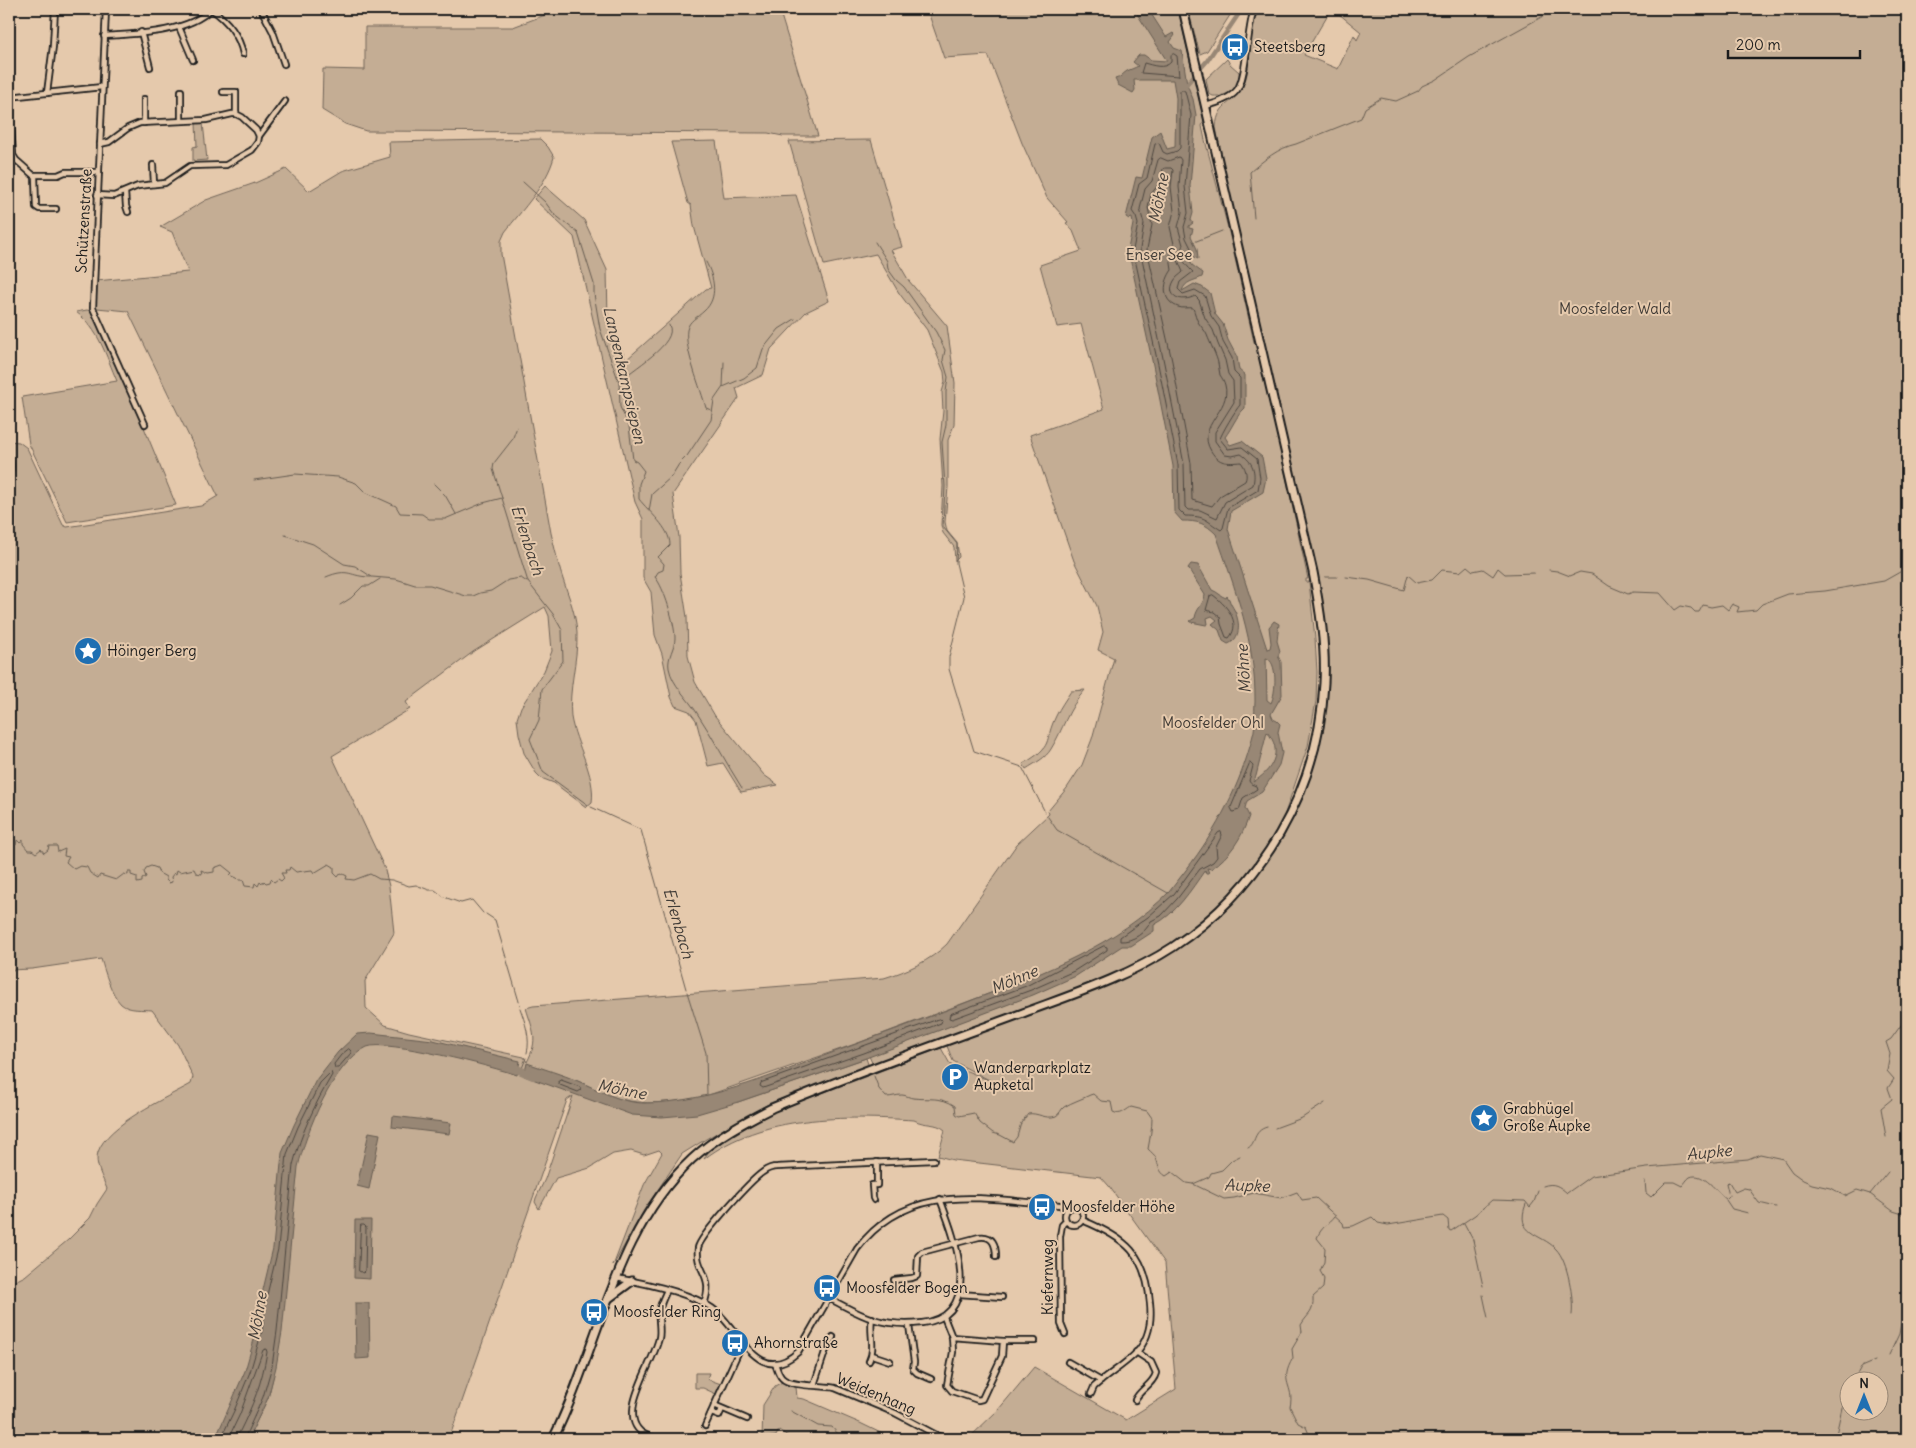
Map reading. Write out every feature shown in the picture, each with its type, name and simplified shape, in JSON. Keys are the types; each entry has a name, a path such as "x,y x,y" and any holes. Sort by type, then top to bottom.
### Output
{"main road":[{"path":"553,1439 564,1416 616,1278 636,1235 662,1192 693,1158 722,1136 745,1122 791,1100 1081,992 1156,958 1196,930 1239,891 1276,841 1304,786 1312,759 1323,706 1325,662 1321,620 1313,572 1183,9"},
{"path":"609,1298 632,1281"}],"street":[{"path":"47,93 53,46 55,9"},
{"name":"Schützenstraße","path":"106,9 93,308 145,424"},
{"path":"104,36 179,27 201,18 211,9 236,34 243,54"},
{"path":"261,9 274,32 284,64"},
{"path":"1206,106 1226,99 1234,94 1240,86 1250,19 1254,9"},
{"path":"179,27 193,60"},
{"path":"141,32 150,67"},
{"path":"99,172 65,172 58,175 35,176 16,160 13,155 9,97 102,87"},
{"path":"181,91 181,121"},
{"path":"223,92 236,92 236,114"},
{"path":"144,99 144,123"},
{"path":"98,195 114,196 134,188 169,181 190,166 219,166 233,162 252,150 258,142 259,136 285,101"},
{"path":"100,144 109,142 132,126 144,123 206,120 227,114 236,114 256,130 259,136"},
{"path":"153,166 154,184"},
{"path":"35,176 36,207 40,209 56,209"},
{"path":"125,192 128,212"},
{"path":"704,1304 709,1287 698,1256 700,1242 710,1228 762,1172 777,1167 934,1160"},
{"path":"874,1200 872,1198 872,1185 877,1185 877,1162"},
{"path":"616,1278 667,1290 704,1304 726,1320 742,1344 756,1358 775,1363 788,1359 798,1352 854,1252 873,1230 905,1210 940,1199 960,1197 1060,1205 1067,1209"},
{"path":"828,1298 884,1322 909,1324 928,1322 944,1317 959,1294 960,1270 955,1244 940,1199"},
{"path":"1071,1207 1078,1208 1082,1213 1082,1220 1079,1224 1074,1225 1066,1221 1064,1214 1071,1207"},
{"path":"1082,1220 1123,1242 1137,1256 1144,1270 1149,1293 1150,1324 1146,1336 1136,1352 1094,1387 1091,1394"},
{"name":"Kiefernweg","path":"1065,1334 1061,1324 1060,1236 1062,1225 1066,1221"},
{"path":"894,1280 917,1276 918,1256 922,1252 979,1237 988,1237 995,1244 996,1257"},
{"path":"658,1439 644,1434 638,1429 633,1420 632,1411 634,1401 658,1344 660,1332 659,1311 667,1290"},
{"path":"959,1294 1002,1297"},
{"path":"944,1317 952,1337 953,1352 947,1385 952,1391 982,1400 1002,1356 1003,1342"},
{"path":"869,1361 872,1354 872,1318"},
{"path":"909,1324 914,1362 913,1369 930,1379"},
{"path":"814,1385 825,1352 833,1337"},
{"path":"952,1337 1003,1342 1035,1341"},
{"path":"705,1426 742,1344"},
{"path":"1135,1400 1154,1381 1156,1373 1151,1362 1136,1352"},
{"path":"872,1354 890,1361"},
{"path":"1068,1362 1101,1381"},
{"name":"Weidenhang","path":"775,1363 778,1373 784,1381 835,1388 894,1413 944,1439"},
{"path":"714,1405 747,1418"},
{"path":"711,1413 719,1416 722,1409"}],"green space":[{"path":"561,9 779,9 818,136 783,136 768,133 366,131 345,124 322,110 323,69 365,70 365,27 513,27"},
{"name":"Moosfelder Ohl","path":"927,9 1178,9 1204,121 1202,126 1205,140 1275,425 1308,579 1306,579 1306,582 1309,582 1315,638 1316,701 1308,746 1284,816 1258,861 1221,907 1180,939 1152,956 1111,976 873,1065 869,1056 1018,1000 1012,985 858,1043 703,1097 670,1102 636,1102 609,1095 575,1080 615,1106 738,1102 866,1058 869,1067 770,1103 682,1154 644,1210 613,1266 644,1185 662,1153 659,1150 644,1155 631,1151 613,1154 590,1168 556,1178 539,1209 535,1202 536,1198 545,1179 573,1096 567,1100 449,1439 248,1439 268,1398 273,1377 246,1439 9,1439 9,1284 25,1276 68,1240 90,1218 107,1189 97,1161 98,1152 104,1142 113,1132 138,1113 191,1084 193,1077 178,1045 152,1010 128,1008 117,1000 101,959 32,969 9,970 9,441 19,442 27,448 63,525 67,527 201,506 218,496 128,311 97,308 95,303 96,281 188,272 172,232 160,227 206,200 255,183 286,169 309,191 342,171 390,157 389,142 540,139 554,157 551,167 540,187 505,232 501,241 501,254 551,533 576,624 577,644 570,706 573,727 591,781 592,802 586,807 554,783 541,778 524,753 519,734 517,719 521,707 544,671 552,651 549,616 545,607 473,652 406,702 410,709 332,756 384,867 389,886 394,933 365,981 366,1008 385,1025 524,1057 527,1062 533,1047 534,1035 526,1008 533,1006 884,978 910,969 926,960 947,944 1017,844 1049,814 1048,811 1067,788 1082,765 1092,739 1114,658 1098,650 1103,632 1097,606 1074,561 1030,435 1104,409 1081,324 1057,327 1040,265 1081,251 1073,231 1066,223 1068,222 1047,198 1022,143 988,55 944,58"},
{"path":"1188,9 1234,9 1207,51 1200,54"},
{"name":"Moosfelder Wald","path":"1258,9 1331,9 1304,55 1338,69 1354,35 1357,40 1361,32 1333,9 1907,9 1907,1439 968,1439 998,1410 1034,1367 1126,1420 1176,1389 1165,1263 1101,1177 953,1160 938,1156 945,1130 938,1126 914,1120 833,1119 805,1121 778,1126 752,1133 727,1144 704,1159 710,1149 772,1112 941,1048 950,1064 991,1081 953,1061 947,1046 1021,1014 1108,981 1196,931 1257,869 1304,786 1325,683 1317,594 1236,239 1216,127 1220,112 1236,97 1243,86 1248,68 1252,33"},
{"path":"1227,59 1239,72 1239,78 1235,87 1228,93 1213,96 1209,94 1206,79"},
{"path":"196,123 203,123 207,160 193,161 193,147 197,146"},
{"path":"871,140 902,247 891,250 909,281 947,326 955,383 954,425 948,440 948,487 945,522 947,531 957,543 959,557 955,561 954,547 943,533 941,525 943,486 940,439 943,411 942,392 945,382 944,372 927,330 899,293 876,254 824,265 789,141"},
{"path":"716,141 724,198 796,195 829,301 806,312 771,349 763,375 736,388 739,398 673,494 679,537 680,573 687,617 688,656 695,682 715,716 764,775 778,785 741,792 723,763 708,766 696,720 689,711 675,706 671,697 662,654 655,635 651,592 643,578 643,519 635,502 574,237 534,199 545,186 584,220 607,270 608,319 626,360 706,289 711,288 694,226 691,205 688,203 671,142"},
{"path":"91,311 95,317 176,505 67,522 29,444 22,397 117,381 91,326 76,312"},
{"path":"1085,690 1074,705 1049,752 1026,769 1023,764 1040,752 1047,743 1056,716 1071,691"},
{"path":"695,1373 709,1373 707,1379 721,1384 716,1394 703,1388 695,1388"},
{"path":"782,1382 796,1387 797,1398 804,1399 893,1439 792,1439 779,1430 776,1436 762,1439 763,1405 775,1386"}],"water":[{"name":"Enser See","path":"1134,9 1148,9 1166,37 1173,33 1175,35 1170,42 1174,48 1182,51 1187,84 1193,99 1196,115 1190,186 1193,213 1191,220 1193,223 1189,228 1193,229 1191,236 1197,249 1198,259 1190,255 1189,258 1192,265 1203,273 1202,277 1188,283 1182,291 1194,284 1210,293 1215,314 1223,324 1228,340 1237,357 1239,370 1245,375 1245,408 1225,437 1230,445 1242,441 1262,457 1266,478 1263,492 1231,511 1228,529 1267,649 1270,648 1271,643 1269,627 1274,621 1279,624 1277,641 1280,651 1278,656 1281,662 1282,695 1271,714 1273,719 1280,724 1278,732 1282,753 1279,765 1262,792 1247,801 1245,808 1249,816 1239,839 1218,864 1211,869 1207,868 1209,873 1206,873 1205,870 1176,908 1154,925 1154,931 1131,946 1122,946 1076,976 1033,995 866,1058 738,1102 697,1114 662,1117 632,1115 524,1076 527,1063 572,1078 627,1101 644,1103 670,1102 748,1084 1026,979 1078,956 1127,927 1149,911 1169,892 1208,839 1235,789 1248,753 1254,727 1254,680 1252,659 1243,616 1216,534 1201,523 1182,521 1174,512 1173,466 1128,249 1133,224 1132,218 1126,217 1136,177 1142,178 1152,137 1160,131 1167,149 1175,147 1176,98 1173,80 1134,80 1135,90 1133,93 1118,85 1115,79 1138,66 1133,62 1139,55 1144,55 1151,60 1167,61","holes":["1266,658 1273,665 1275,678 1271,703 1267,700","1267,732 1275,746 1274,760 1266,772 1253,782"]},
{"path":"1191,564 1198,565 1212,590 1226,598 1227,596 1235,612 1238,621 1238,633 1234,640 1228,644 1223,641 1219,630 1212,624 1217,620 1212,616 1207,618 1208,624 1206,625 1190,621 1195,618 1205,595 1188,568"},
{"path":"371,1033 433,1040 520,1061 517,1075 417,1050 378,1046 367,1047 355,1055 343,1068 332,1083 314,1118 298,1167 282,1332 268,1398 248,1439 209,1439 214,1433 217,1435 245,1371 257,1329 262,1294 273,1248 282,1153 316,1080 338,1052 357,1034"},
{"path":"393,1116 451,1123 449,1134 392,1127"},
{"path":"369,1132 380,1134 369,1189 357,1186"},
{"path":"355,1220 371,1220 370,1279 354,1278"},
{"path":"355,1303 369,1303 370,1358 356,1359"}],"waterway":[{"path":"1183,88 1207,61 1242,9"},
{"path":"1254,218 1250,172 1272,155 1283,148 1361,118 1365,108 1381,98 1396,101 1418,91 1422,86 1435,80 1469,57 1556,9"},
{"name":"Langenkampsiepen","path":"523,182 545,202 554,214 578,233 594,284 600,329 619,382 620,407 629,426 633,460 644,471 639,484 639,499 663,526 669,539 670,545 658,557 664,564 663,570 658,572 655,577 665,597 675,632 675,642 670,656 669,668 673,680 703,722 742,788"},
{"path":"1194,242 1222,231"},
{"path":"875,242 887,261 888,269 904,287 936,332 945,350 943,360 948,377 946,425 942,442 945,486 943,527 957,544 956,563 964,597 949,657 949,669 974,751 1022,767 1045,812"},
{"path":"706,262 714,287 712,300 709,306 690,324 687,330 687,338 690,358 706,408 711,410"},
{"path":"723,387 744,378 757,368 763,349 779,329 795,319"},
{"path":"619,382 661,348 670,332 669,325"},
{"path":"649,511 652,494 671,477 711,420 714,400 723,387 724,362"},
{"name":"Erlenbach","path":"517,427 512,440 494,463 493,469 528,582 553,614 562,630 563,661 542,689 539,720 530,739 543,772 588,805"},
{"path":"9,482 14,468 11,454"},
{"path":"254,480 295,474 338,477 356,483 365,492 396,506 400,513 422,514 429,519 445,519 483,503 502,498"},
{"path":"434,484 445,495 456,514"},
{"path":"285,535 313,544 344,564 355,566 372,577 396,579 415,585 430,585 466,596 491,591 508,580 521,578 527,582"},
{"path":"1346,577 1369,580 1404,590 1408,575 1417,583 1432,580 1442,570 1460,572 1467,566 1473,571 1483,569 1493,576 1498,568 1505,574 1534,573"},
{"path":"1549,570 1570,576 1580,572 1592,574 1609,586 1628,594 1633,592 1660,593 1675,610 1681,606 1699,612 1703,605 1711,607 1722,605 1728,610 1732,604 1739,607 1737,612 1756,610 1762,604 1788,594 1825,591 1884,581 1907,568"},
{"path":"326,577 340,573 371,577"},
{"path":"1325,577 1337,577"},
{"path":"340,605 351,598 363,586 369,586 380,579"},
{"name":"Erlenbach","path":"591,807 641,830 686,989"},
{"path":"1048,817 1057,830 1168,893"},
{"path":"9,842 16,845 17,840 20,843 23,840 23,844 28,850 36,853 41,849 44,853 48,850 49,846 57,846 58,852 65,849 64,856 69,857 66,862 74,869 80,866 87,867 90,873 98,878 100,875 116,880 124,874 128,875 128,872 131,872 131,875 137,877 137,883 142,882 142,879 146,877 144,872 146,868 151,866 157,868 159,873 166,877 169,883 172,882 171,877 174,873 176,874 177,870 180,872 194,869 196,873 202,874 201,870 208,873 214,872 214,868 222,865 232,873 230,875 243,880 245,886 254,887 255,883 258,886 260,882 262,884 264,881 266,883 270,882 271,879 274,882 278,879 281,881 284,878 281,873 286,873 285,870 289,870 290,867 296,872 312,870 314,873 329,864 334,867 334,873 338,877 341,873 347,876 346,879 354,880 370,874 379,879 392,880 409,886 416,885 429,890 435,890 444,897 461,903 472,900 483,913"},
{"path":"486,914 495,920 520,1005"},
{"name":"Erlenbach","path":"687,992 706,1053 707,1095"},
{"path":"520,1008 528,1036 527,1053"},
{"path":"1886,1137 1881,1108 1892,1099 1888,1088 1894,1079 1887,1071 1890,1054 1886,1042 1891,1039 1907,1017"},
{"path":"521,1071 526,1058"},
{"name":"Möhne","path":"510,1066 533,1076"},
{"name":"Aupke","path":"874,1076 879,1089 886,1097 905,1095 912,1098 945,1101 955,1106 956,1114 959,1116 974,1113 980,1123 993,1133 1013,1142 1017,1137 1021,1123 1028,1114 1056,1116 1064,1107 1093,1094 1101,1101 1111,1102 1113,1112 1116,1113 1131,1107 1147,1111 1152,1118 1148,1149 1155,1156 1161,1171 1166,1176 1172,1172 1186,1183 1193,1184 1224,1199 1254,1193 1281,1198 1297,1192 1302,1200 1316,1198 1343,1223 1344,1227 1353,1226 1372,1217 1378,1223 1388,1225 1443,1216 1448,1220 1449,1230 1451,1231 1475,1215 1492,1200 1525,1201 1530,1207 1538,1191"},
{"path":"1275,1128 1302,1118 1325,1103"},
{"path":"1248,1148 1259,1131 1267,1127"},
{"name":"Aupke","path":"1543,1186 1556,1185 1567,1193 1591,1176 1647,1168 1748,1159 1760,1154 1783,1159 1792,1172 1812,1184 1830,1188 1845,1196 1857,1190 1870,1194 1893,1211 1906,1215 1907,1219"},
{"path":"1193,1184 1209,1177 1211,1173 1222,1170 1232,1160 1240,1156"},
{"name":"Aupke","path":"1870,1194 1888,1172"},
{"path":"1645,1181 1646,1193 1651,1197 1666,1182 1674,1182 1682,1186 1690,1177 1700,1177 1710,1183 1726,1199 1729,1196 1726,1183 1729,1182 1735,1192 1744,1188 1749,1189 1759,1203 1776,1207"},
{"path":"1726,1200 1732,1209 1748,1213"},
{"path":"1526,1204 1523,1214 1526,1228 1556,1249 1564,1262 1571,1290 1572,1315"},
{"path":"1311,1439 1306,1427 1298,1423 1290,1407 1291,1400 1287,1373 1293,1358 1292,1349 1302,1332 1301,1325 1311,1310 1313,1297 1323,1288 1324,1278 1320,1271 1324,1262 1325,1248 1317,1238 1323,1228 1335,1216"},
{"path":"1464,1223 1473,1240 1483,1286"},
{"path":"1483,1295 1488,1318"},
{"path":"1889,1355 1899,1334 1903,1313 1907,1305"},
{"path":"1859,1370 1861,1367 1875,1361"},
{"path":"791,1411 818,1426 832,1427 837,1433 851,1439"},
{"path":"1835,1439 1839,1420"}],"place":[{"name":"Steetsberg","path":"1235,47"},
{"name":"Höinger Berg","path":"88,651"},
{"name":"Wanderparkplatz Aupketal","path":"955,1077"},
{"name":"Grabhügel Große Aupke","path":"1484,1118"},
{"name":"Moosfelder Höhe","path":"1042,1207"},
{"name":"Moosfelder Bogen","path":"827,1288"},
{"name":"Moosfelder Ring","path":"594,1312"},
{"name":"Ahornstraße","path":"735,1343"}]}
